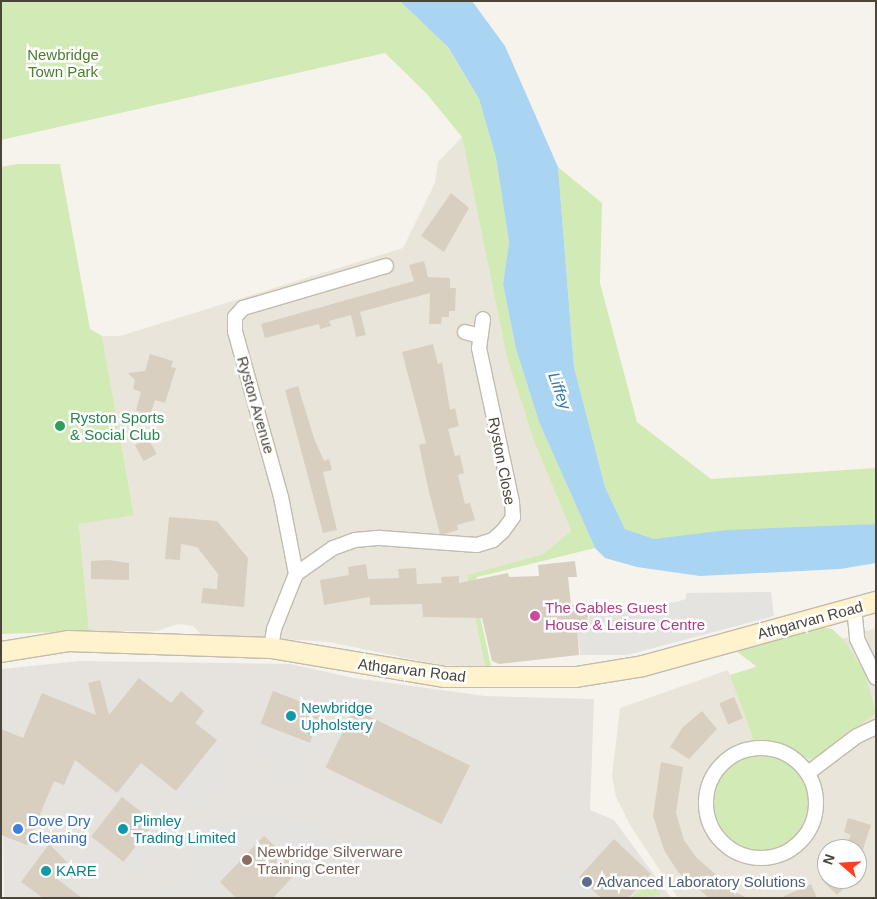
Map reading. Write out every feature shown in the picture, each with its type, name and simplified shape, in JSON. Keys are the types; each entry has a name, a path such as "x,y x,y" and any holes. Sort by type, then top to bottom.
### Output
{"main road":[{"name":"Athgarvan Road","path":"1,652 68,641 271,648 444,677 576,677 642,666 876,602"}],"street":[{"name":"Ryston Avenue","path":"296,574 281,497 235,331 235,317 244,308 386,266"},
{"name":"Ryston Close","path":"296,574 333,548 355,540 388,538 452,546 477,544 493,540 503,531 513,517 512,502 479,348 483,319"},
{"path":"465,332 480,336"},
{"path":"271,648 274,629 296,574"},
{"path":"854,608 857,639 876,678"},
{"path":"808,773 857,736 876,727"},
{"path":"745,749 776,749 788,754 808,773 816,804 814,821 793,849 760,859 735,852 715,835 705,802 708,784 729,757 745,749"}],"shaded area":[{"path":"462,137 507,358 534,441 571,531 543,554 467,575 485,667 440,665 329,642 201,634 193,626 178,624 157,631 89,631 79,524 134,514 102,336 120,336 403,248 435,183 438,162"},
{"path":"771,592 774,616 627,655 580,655 577,624 589,623 589,614 676,602 686,599 686,593"},
{"path":"876,628 876,898 678,898 630,825 616,797 612,776 620,708 728,670 730,675"},
{"path":"80,661 290,664 354,678 485,696 594,699 590,810 614,820 671,898 4,898 1,669"},
{"path":"257,724 311,746 293,788 277,782"},
{"path":"216,744 219,781 197,807 176,792"},
{"path":"268,814 320,830 332,852 308,875 264,834 219,882 234,898 161,898 170,887 181,889 199,869 195,854 223,825"},
{"path":"155,822 169,833 139,872 125,861"},
{"path":"573,872 599,898 552,898"}],"green space":[{"name":"Newbridge Town Park","path":"1,1 401,1 447,46 479,99 496,158 509,242 503,284 516,349 539,422 595,548 477,577 474,588 491,666 485,667 467,575 543,554 571,531 534,441 507,358 462,137 427,94 385,53 1,140"},
{"name":"Ryston Sports & Social Club","path":"17,164 60,164 90,329 102,336 134,515 79,524 89,631 1,634 1,167"},
{"path":"558,167 602,203 600,283 637,422 711,479 876,468 876,524 654,539 625,529 605,487 574,367"},
{"path":"820,627 832,629 844,640 864,671 876,713 819,756 809,759 775,741 754,741 730,675 757,667 736,651"},
{"path":"762,754 780,758 796,768 806,784 810,802 806,820 796,836 780,846 762,850 744,846 728,836 718,820 714,802 718,784 728,768 744,758"},
{"path":"650,880 661,895 631,898"}],"water":[{"name":"Liffey","path":"400,1 472,1 505,46 558,167 574,367 605,487 625,529 654,539 727,530 876,524 876,563 840,569 700,576 637,567 605,558 595,548 539,422 516,349 503,284 509,242 496,158 479,99 448,47"}],"building":[{"path":"451,193 469,208 444,252 421,236"},
{"path":"424,261 428,277 450,278 450,288 456,288 455,311 449,311 449,317 442,317 441,324 429,324 430,293 360,312 366,335 356,337 351,315 329,321 331,326 320,329 319,324 265,338 261,324 414,281 409,265"},
{"path":"433,344 438,364 442,362 450,410 455,408 459,426 448,429 455,456 460,455 464,473 458,475 465,504 470,503 475,520 457,525 458,530 444,534 440,534 429,492 419,445 426,443 402,352"},
{"path":"150,354 173,361 171,367 176,368 165,403 155,400 151,412 145,415 136,410 141,392 133,389 135,380 128,373 145,371"},
{"path":"298,386 314,438 324,461 329,459 332,470 323,472 337,530 323,533 285,390"},
{"path":"148,438 157,454 144,461 135,445"},
{"path":"169,517 217,521 248,558 244,607 201,603 203,588 217,589 218,574 197,547 181,544 180,560 165,559"},
{"path":"109,560 129,563 129,580 91,579 91,561"},
{"name":"The Gables Guest House & Leisure Centre","path":"575,561 577,577 568,577 571,605 587,603 588,623 577,624 579,655 499,664 492,661 482,618 423,617 422,604 370,605 370,597 324,605 320,580 349,575 348,567 366,564 368,579 399,578 398,569 416,568 417,584 442,583 441,577 459,576 459,583 508,573 509,577 539,576 538,565"},
{"path":"139,678 171,703 181,691 204,711 195,723 217,740 176,791 141,763 117,793 75,760 64,785 54,781 27,845 1,835 1,729 23,738 42,693 96,715 88,683 100,680 109,715"},
{"name":"Newbridge Upholstery","path":"273,691 322,710 310,743 260,724"},
{"path":"734,697 743,718 728,724 719,703"},
{"path":"354,709 470,766 441,824 326,767"},
{"path":"702,711 717,729 689,759 670,747 683,727"},
{"path":"661,762 683,767 676,813 684,840 696,857 721,879 716,884 748,898 709,898 678,872 664,850 653,816"},
{"name":"Plimley Trading Limited","path":"122,797 154,822 124,862 91,836"},
{"path":"848,818 871,825 866,839 849,839 851,835 844,832"},
{"path":"264,836 300,869 273,898 236,898 220,882"},
{"path":"614,839 651,874 628,898 601,898 579,877"},
{"name":"KARE","path":"49,844 68,863 56,878 82,898 43,898 21,882"},
{"path":"811,884 817,898 780,898"},
{"path":"831,889 843,889 837,895"}],"place":[{"name":"Ryston Sports & Social Club","path":"60,426"},
{"name":"The Gables Guest House & Leisure Centre","path":"535,616"},
{"name":"Newbridge Upholstery","path":"291,716"},
{"name":"Dove Dry Cleaning","path":"18,829"},
{"name":"Plimley Trading Limited","path":"123,829"},
{"name":"Newbridge Silverware Training Center","path":"247,860"},
{"name":"KARE","path":"46,871"},
{"name":"Advanced Laboratory Solutions","path":"587,882"}]}
